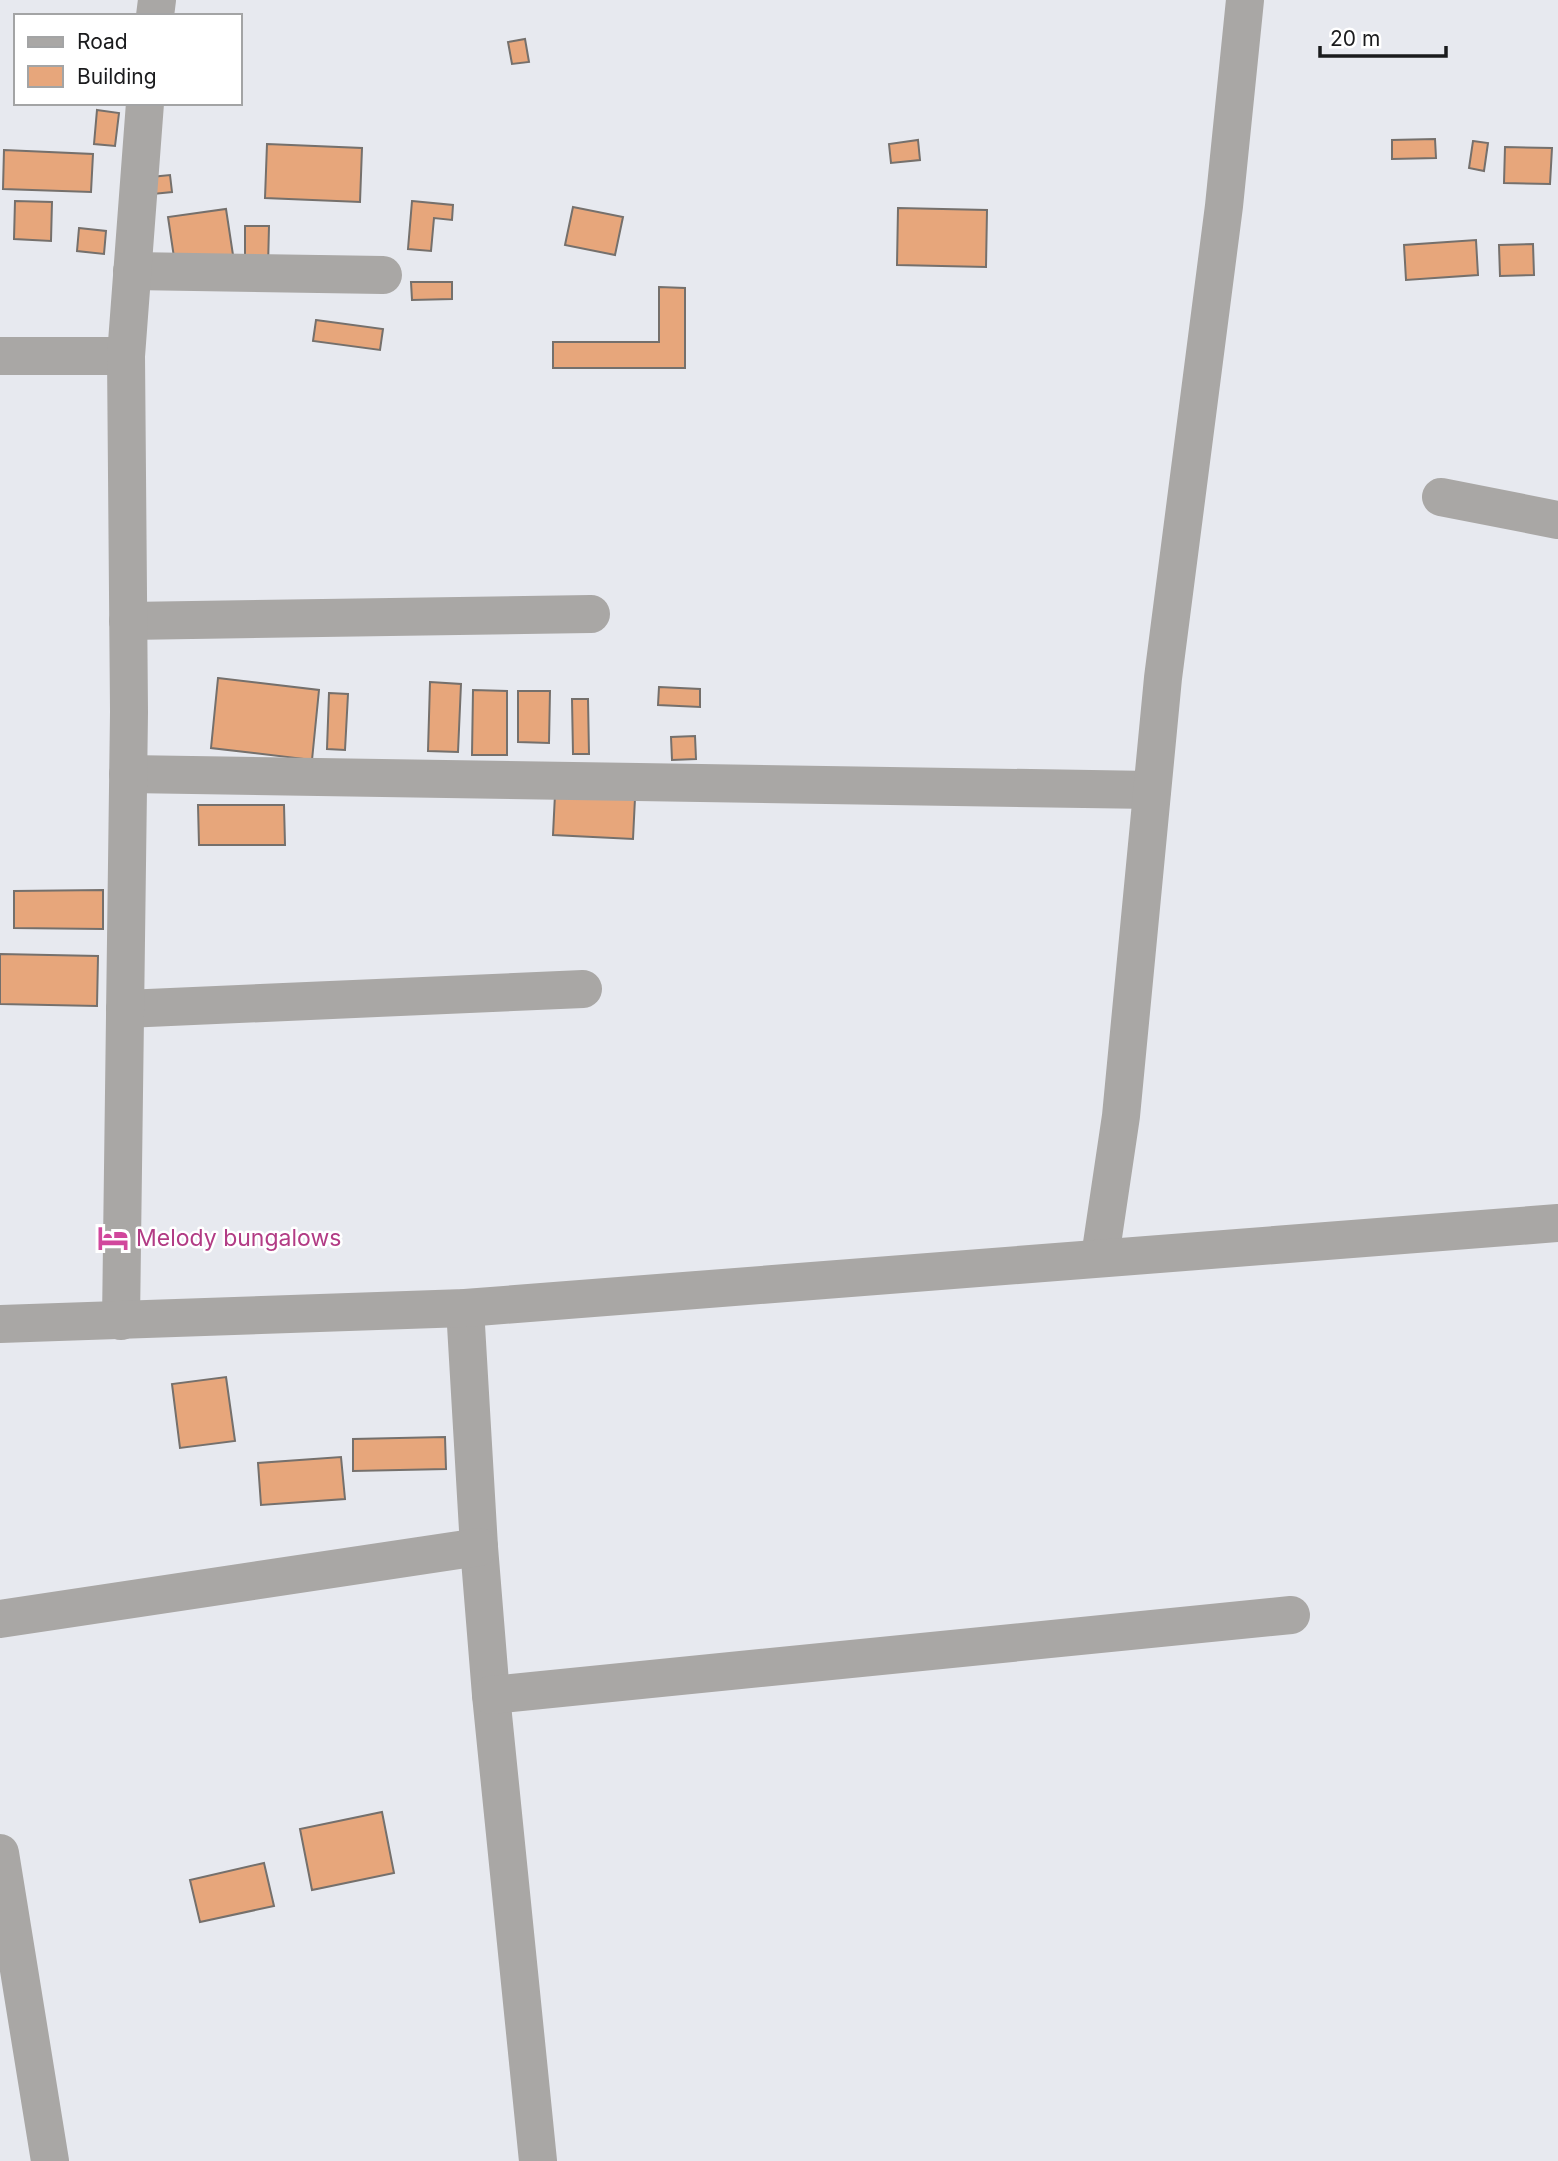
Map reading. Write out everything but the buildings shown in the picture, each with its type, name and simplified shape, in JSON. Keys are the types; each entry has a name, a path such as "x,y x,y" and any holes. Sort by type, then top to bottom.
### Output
{"street":[{"path":"1100,1258 1121,1116 1163,678 1224,206 1245,0"},
{"path":"121,1321 128,774 126,356 145,105"},
{"path":"132,271 383,275"},
{"path":"0,356 126,356"},
{"path":"1441,497 1558,520"},
{"path":"128,621 590,614"},
{"path":"128,774 1152,790"},
{"path":"125,1009 583,989"},
{"path":"0,1324 465,1308 1558,1223"},
{"path":"465,1308 491,1695 538,2161"},
{"path":"0,1619 479,1546"},
{"path":"491,1695 1291,1615"},
{"path":"0,1853 50,2161"}],"place":[{"name":"Melody bungalows","path":"113,1238"}]}
